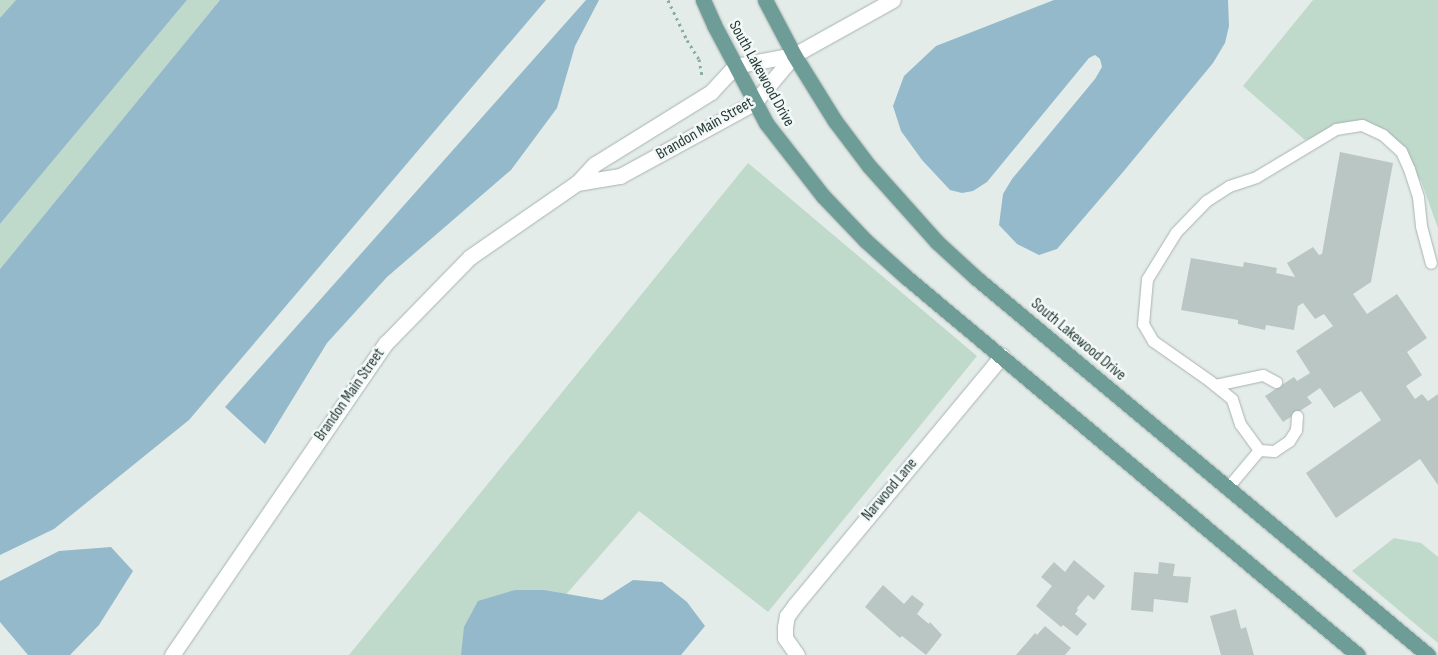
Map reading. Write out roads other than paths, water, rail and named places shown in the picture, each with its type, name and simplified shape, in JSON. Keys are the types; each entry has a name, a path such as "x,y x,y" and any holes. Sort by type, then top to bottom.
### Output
{"main road":[{"name":"South Lakewood Drive","path":"704,0 754,103 792,158 823,196 866,241 906,277 1358,655"},
{"name":"South Lakewood Drive","path":"765,0 794,55 835,122 868,166 937,242 988,288 1428,655"}],"street":[{"name":"Brandon Main Street","path":"577,183 620,176 754,103 794,55 893,0"},
{"path":"735,66 794,55"},
{"name":"Brandon Main Street","path":"172,655 386,343 470,257 577,183 595,164 711,92 735,66"},
{"name":"Narwood Lane","path":"797,655 785,638 787,616 1002,356"}],"lane":[{"path":"1259,450 1240,424 1232,399 1215,384 1153,341 1142,324 1147,279 1176,232 1206,201 1229,186 1256,177 1336,129 1362,125 1383,135 1401,151 1418,197 1421,226 1431,263"},
{"path":"1215,384 1263,375 1276,382"},
{"path":"1259,450 1274,450 1289,441 1296,430 1297,416"},
{"path":"1228,487 1259,450"}],"water":[{"path":"16,0 187,0 0,224 0,18"},
{"path":"220,0 546,0 189,420 54,529 0,555 0,269"},
{"path":"586,0 599,0 575,46 557,108 511,170 387,277 327,343 265,444 225,407"},
{"path":"1054,0 1228,0 1229,26 1225,43 1213,63 1123,172 1057,249 1039,255 1017,244 999,225 1003,194 1012,179 1095,79 1102,67 1100,59 1095,55 1089,58 987,182 973,191 962,193 950,190 922,160 901,131 893,106 904,76 936,46"},
{"path":"111,547 133,571 99,625 70,655 28,655 0,622 0,581 59,551"},
{"path":"633,580 662,582 687,602 705,626 681,655 461,655 464,627 478,601 515,590 544,590 602,600"}]}
